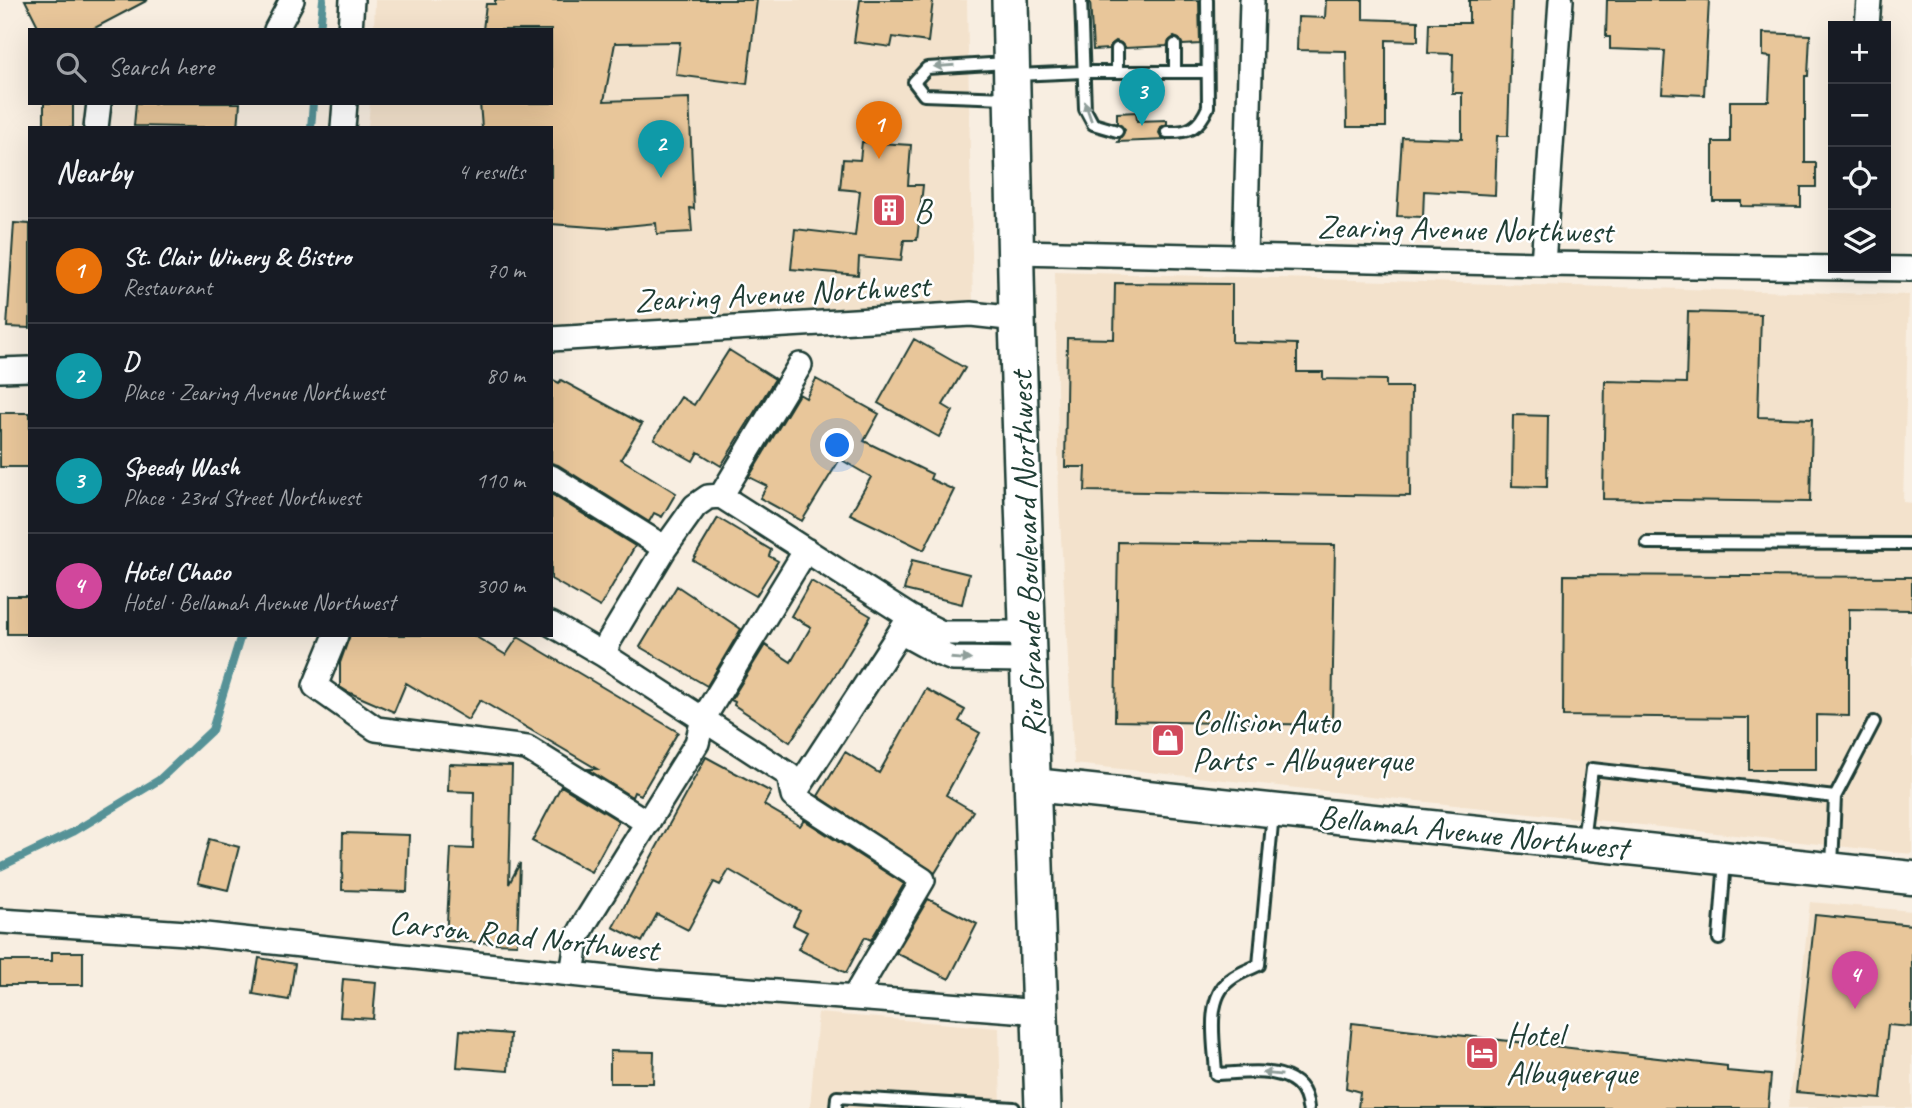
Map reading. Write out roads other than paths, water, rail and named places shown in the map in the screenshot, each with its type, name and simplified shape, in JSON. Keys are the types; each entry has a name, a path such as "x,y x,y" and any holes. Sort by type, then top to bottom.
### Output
{"main road":[{"name":"Rio Grande Boulevard Northwest","path":"1010,0 1017,319 1044,1108"}],"street":[{"path":"277,28 292,0"},
{"path":"350,28 352,0"},
{"path":"1245,256 1252,0"},
{"path":"1543,264 1561,0"},
{"path":"1867,21 1869,0"},
{"path":"96,126 99,105"},
{"path":"343,126 345,105"},
{"name":"Zearing Avenue Northwest","path":"1017,251 1543,264 1828,268"},
{"name":"Zearing Avenue Northwest","path":"1891,269 1912,269"},
{"name":"Zearing Avenue Northwest","path":"553,339 971,314 1017,319"},
{"path":"721,496 800,365"},
{"path":"0,370 28,369"},
{"path":"553,478 666,548"},
{"path":"604,655 609,641 695,506 708,497 721,496 806,550 905,624 940,654 953,659 1028,647"},
{"path":"572,974 578,936 586,921 697,743 704,719 806,550"},
{"path":"793,796 905,624"},
{"path":"553,625 604,655 789,775 793,796 923,880 854,997"},
{"path":"335,637 315,687 376,729 527,748 648,822"},
{"name":"Bellamah Avenue Northwest","path":"1034,785 1912,878"},
{"name":"Carson Road Northwest","path":"0,921 187,933 572,974 1041,1012"}],"lane":[{"path":"1081,0 1085,109 1093,124 1117,131"},
{"path":"1167,132 1184,133 1203,120 1208,107 1208,0"},
{"path":"1174,72 1175,46"},
{"path":"1117,48 1117,72"},
{"path":"1012,79 927,68 914,82 924,95 1012,79 1083,72 1207,72"},
{"path":"1647,543 1912,544"},
{"path":"1832,869 1835,797 1874,722"},
{"path":"1583,842 1592,769 1835,797"},
{"path":"1273,810 1259,965 1230,980 1219,992 1214,1011 1216,1073 1268,1072 1286,1075 1299,1084 1307,1096 1308,1108"},
{"path":"1719,939 1725,858"},
{"path":"836,1108 837,1097 962,1107 1014,1108"}],"waterway":[{"path":"320,28 323,0"},
{"path":"311,126 313,105"},
{"path":"0,867 73,832 159,780 212,730 240,637"}],"place":[{"name":"Speedy Wash","path":"1142,126"},
{"name":"St. Clair Winery & Bistro","path":"879,159"},
{"name":"D","path":"661,178"},
{"name":"B","path":"889,210"},
{"name":"Collision Auto Parts - Albuquerque","path":"1168,740"},
{"name":"Hotel Chaco","path":"1855,1009"},
{"name":"Hotel Albuquerque","path":"1482,1053"}]}
